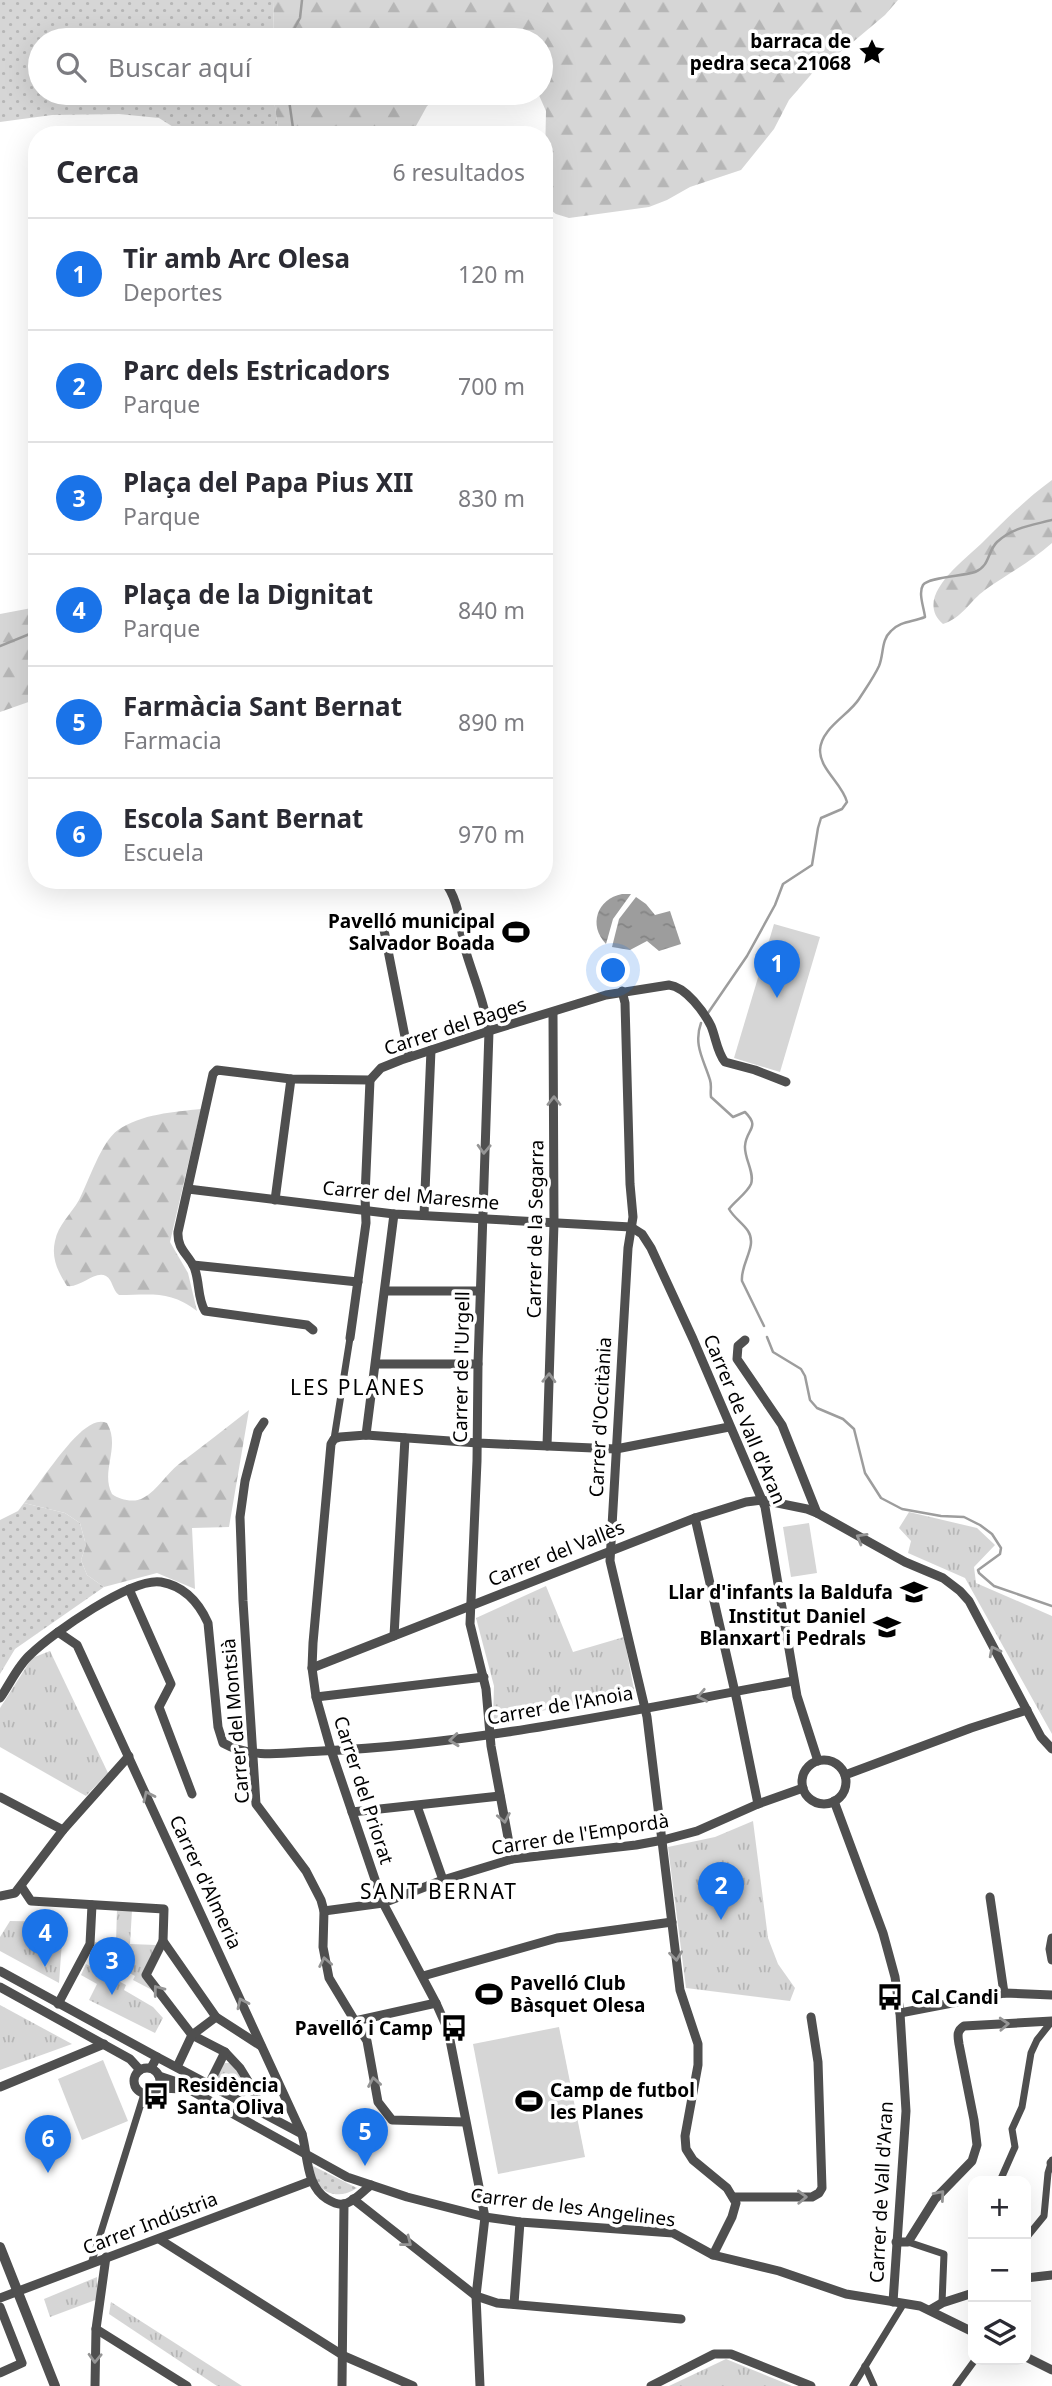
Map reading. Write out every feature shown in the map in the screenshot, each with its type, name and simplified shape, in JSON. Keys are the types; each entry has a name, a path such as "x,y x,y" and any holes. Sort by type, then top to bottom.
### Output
{"street":[{"name":"Carrer de l'Urgell","path":"450,889 466,951 487,1015 489,1031 478,1364 478,1443 470,1624 484,1677 490,1736 512,1858"},
{"path":"384,930 409,1057"},
{"name":"Carrer del Bages","path":"188,1189 213,1074 217,1070 291,1079 370,1080 381,1068 409,1057 622,991 664,985 678,986 687,993 709,1024 725,1062 786,1082"},
{"name":"Carrer d'Occitània","path":"622,991 625,1003 631,1227 610,1551 645,1707 682,2002 698,2044 698,2065 685,2136 686,2149 693,2160 718,2180 733,2197"},
{"name":"Carrer de la Segarra","path":"547,1446 554,1223 554,1013"},
{"path":"424,1215 431,1050"},
{"path":"275,1199 291,1079"},
{"path":"370,1080 365,1210 358,1282 334,1439 366,1435 478,1443 616,1448 729,1427"},
{"path":"188,1189 177,1238 181,1250 193,1265 201,1304 205,1311 307,1325 313,1329"},
{"name":"Carrer del Maresme","path":"188,1189 394,1214 631,1227"},
{"path":"366,1435 394,1214"},
{"name":"Carrer de Vall d'Aran","path":"631,1227 642,1234 651,1248 762,1500 793,1681 818,1761"},
{"path":"193,1265 358,1282"},
{"path":"386,1291 480,1291"},
{"path":"745,1340 738,1346 737,1359 782,1425 817,1513"},
{"path":"377,1364 478,1364"},
{"name":"Carrer del Montsià","path":"264,1422 258,1431 245,1481 240,1517 256,1804 306,1871 321,1899 324,1911 323,1947 328,1978 367,2040 378,2102 392,2120 465,2122"},
{"path":"394,1636 405,1438"},
{"name":"Carrer del Priorat","path":"334,1439 331,1444 312,1668 316,1697 331,1750 383,1903 423,1976 448,2030 485,2217 476,2296 480,2386"},
{"name":"Carrer del Vallès","path":"312,1668 695,1518 746,1502 762,1500 817,1513 905,1562 943,1578 965,1596 1041,1737 1052,1749"},
{"path":"695,1518 758,1804"},
{"path":"0,1698 29,1655 58,1632 129,1589 159,1581 175,1586 189,1595 202,1609 208,1623 218,1727 223,1743 252,1754"},
{"path":"129,1589 171,1684 159,1707 192,1794"},
{"name":"Carrer d'Almeria","path":"58,1632 77,1645 129,1756 302,2134 311,2181"},
{"path":"316,1697 484,1677"},
{"name":"Carrer de l'Anoia","path":"252,1754 490,1736 793,1681"},
{"path":"845,1775 1027,1710"},
{"path":"0,1896 15,1893 62,1830 129,1756"},
{"path":"818,1761 833,1762 845,1775 845,1788 834,1801 818,1802 807,1795 803,1788 805,1772 818,1761"},
{"name":"Carrer de l'Empordà","path":"324,1911 383,1903 512,1858 663,1840 697,1831 803,1788"},
{"path":"352,1812 500,1796"},
{"path":"0,1797 62,1830"},
{"name":"Carrer de Vall d'Aran","path":"834,1801 883,1933 895,1976 900,2013 906,2111 892,2302"},
{"path":"417,1806 443,1880"},
{"path":"21,1885 31,1901 164,1909 163,1941 146,1975 192,2035 225,2052 240,2068 256,2094 251,2107"},
{"path":"990,1897 1004,1993"},
{"path":"58,2004 90,1944 92,1905"},
{"path":"423,1976 557,1938 672,1922"},
{"path":"1052,1938 1052,1960"},
{"path":"163,1941 216,2017 263,2047"},
{"path":"0,1971 302,2134"},
{"path":"0,1987 130,2059 139,2070"},
{"path":"900,2013 1004,1993 1052,1995"},
{"path":"318,2029 436,2003"},
{"path":"177,2067 192,2035 216,2017"},
{"path":"713,2255 735,2210 733,2197 811,2197 822,2188 818,2062 811,2017"},
{"path":"908,2242 935,2199 972,2161 977,2145 958,2031 964,2026 1052,2021"},
{"path":"1002,2176 1015,2147 1012,2129 1021,2107 1031,2053 1037,2040 1052,2021"},
{"path":"0,2087 104,2044"},
{"path":"209,2084 225,2052"},
{"path":"150,2068 159,2076 158,2088 154,2093 144,2094 137,2091 134,2076 139,2070 150,2068 157,2057"},
{"name":"Carrer de les Angelines","path":"159,2076 191,2090 347,2177 407,2197 485,2217 520,2222 674,2233 713,2255 779,2271 846,2294 930,2310 968,2330"},
{"path":"158,2088 191,2090"},
{"path":"91,2264 144,2094"},
{"path":"1031,2232 1044,2216 1048,2173 1052,2162"},
{"path":"311,2181 321,2196 333,2203 344,2204 370,2185"},
{"name":"Carrer Indústria","path":"0,2298 311,2181"},
{"path":"353,2199 476,2296 497,2303 681,2319"},
{"path":"342,2386 344,2204"},
{"path":"1044,2216 1052,2221"},
{"path":"514,2304 520,2222"},
{"path":"159,2239 344,2356 413,2386"},
{"path":"896,2242 908,2242 944,2255 942,2303"},
{"path":"0,2247 55,2386"},
{"path":"95,2386 96,2329 106,2257"},
{"path":"1031,2278 1052,2276"},
{"path":"930,2310 968,2294"},
{"path":"853,2386 904,2303"},
{"path":"0,2307 22,2363 0,2373"},
{"path":"96,2329 187,2386"},
{"path":"651,2386 714,2354 731,2354 811,2386"},
{"path":"1031,2360 1052,2370"},
{"path":"956,2386 971,2365"},
{"path":"865,2366 874,2386"}],"green space":[{"path":"0,0 274,0 273,28 28,28 28,105 275,105 278,126 172,126 159,118 119,114 52,115 0,122"},
{"path":"274,0 898,0 885,15 815,70 789,100 774,129 741,170 690,187 649,207 569,218 553,212 553,126 546,126 543,105 553,105 553,28 273,28"},
{"path":"275,105 428,105 416,126 278,126"},
{"path":"1052,480 1052,543 985,590 955,618 943,624 935,613 934,602 937,591 945,580 1016,510"},
{"path":"28,609 28,702 0,712 0,614"},
{"path":"774,924 820,937 780,1072 734,1058"},
{"path":"201,1109 170,1242 188,1273 197,1311 169,1297 119,1295 108,1278 102,1275 67,1286 55,1259 57,1235 79,1200 106,1143 118,1130 137,1120"},
{"path":"249,1410 229,1527 192,1528 195,1589 157,1573 104,1587 87,1575 81,1560 86,1545 80,1523 65,1513 24,1503 71,1442 94,1423 107,1423 111,1432 112,1450 108,1477 112,1494 131,1501 148,1495 179,1464"},
{"path":"24,1503 65,1513 80,1523 86,1545 81,1560 87,1575 104,1587 15,1649 0,1674 0,1520 18,1511"},
{"path":"909,1512 977,1528 995,1545 974,1567 976,1583 1052,1616 1052,1734 965,1578 908,1553 911,1541 899,1528"},
{"path":"809,1523 817,1573 791,1577 783,1527"},
{"path":"546,1586 573,1652 624,1637 635,1695 493,1719 494,1686 476,1618"},
{"path":"50,1651 108,1773 86,1796 0,1747 0,1708 32,1658"},
{"path":"753,1821 768,1938 778,1964 795,1988 790,2001 686,1988 668,1847 715,1837"},
{"path":"117,1908 132,1910 130,1944 156,1945 144,1976 154,1989 152,1990 133,1980 135,1976 93,1953 95,1942 116,1944"},
{"path":"10,1921 66,1922 66,1941 62,1941 59,1983 0,1951 0,1937"},
{"path":"86,1964 126,1985 124,1990 153,2007 163,2018 155,2033 89,2000 97,1984 81,1975"},
{"path":"0,2005 72,2044 0,2070"},
{"name":"Camp de futbol les Planes","path":"559,2027 585,2157 498,2174 473,2044"},
{"path":"103,2060 128,2121 82,2140 58,2079"},
{"path":"225,2063 230,2063 243,2077 249,2091 244,2097 213,2082"},
{"path":"313,2166 357,2188 342,2194 328,2192 317,2182"},
{"path":"97,2277 98,2299 50,2317 44,2299"},
{"path":"111,2302 242,2386 217,2386 109,2314"},
{"path":"726,2359 792,2386 669,2386"}],"water":[{"path":"622,894 631,894 613,919 606,944 597,929 598,914 606,901"},
{"path":"636,897 655,915 670,911 681,944 659,951 647,941 630,950 612,947 619,919"}],"waterway":[{"path":"295,28 300,18 302,0"},
{"path":"290,105 293,126"},
{"path":"708,1013 747,956 775,905 783,884 812,865 821,818 842,809 847,802 827,770 820,750 830,728 854,705 872,678 879,666 888,635 898,625 925,617 921,592 926,582 975,572 986,563 994,546 1003,537 1023,527 1052,520"},
{"path":"0,646 28,635"},
{"path":"701,1023 698,1038 702,1059 711,1082 711,1097 733,1117 745,1112 752,1122 745,1146 752,1175 751,1184 729,1209 751,1237 742,1281 764,1326"},
{"path":"767,1337 773,1352 801,1369 810,1400 817,1408 843,1419 854,1429 865,1473 881,1498 902,1509 964,1517 980,1525 992,1534 1001,1548 1000,1554 978,1570 979,1573 994,1586 1052,1606"}],"place":[{"name":"barraca de pedra seca 21068","path":"872,52"},
{"name":"Pavelló municipal Salvador Boada","path":"516,932"},
{"name":"Tir amb Arc Olesa","path":"777,998"},
{"name":"Llar d'infants la Baldufa","path":"914,1592"},
{"name":"Institut Daniel Blanxart i Pedrals","path":"887,1627"},
{"name":"Parc dels Estricadors","path":"721,1920"},
{"name":"Plaça de la Dignitat","path":"45,1967"},
{"name":"Pavelló Club Bàsquet Olesa","path":"489,1994"},
{"name":"Plaça del Papa Pius XII","path":"112,1995"},
{"name":"Cal Candi","path":"890,1997"},
{"name":"Pavelló i Camp","path":"454,2028"},
{"name":"Residència Santa Oliva","path":"156,2096"},
{"name":"Camp de futbol les Planes","path":"529,2101"},
{"name":"Farmàcia Sant Bernat","path":"365,2166"},
{"name":"Escola Sant Bernat","path":"48,2173"}],"district":[{"name":"LES PLANES","path":"358,1387"},
{"name":"SANT BERNAT","path":"439,1891"}]}
